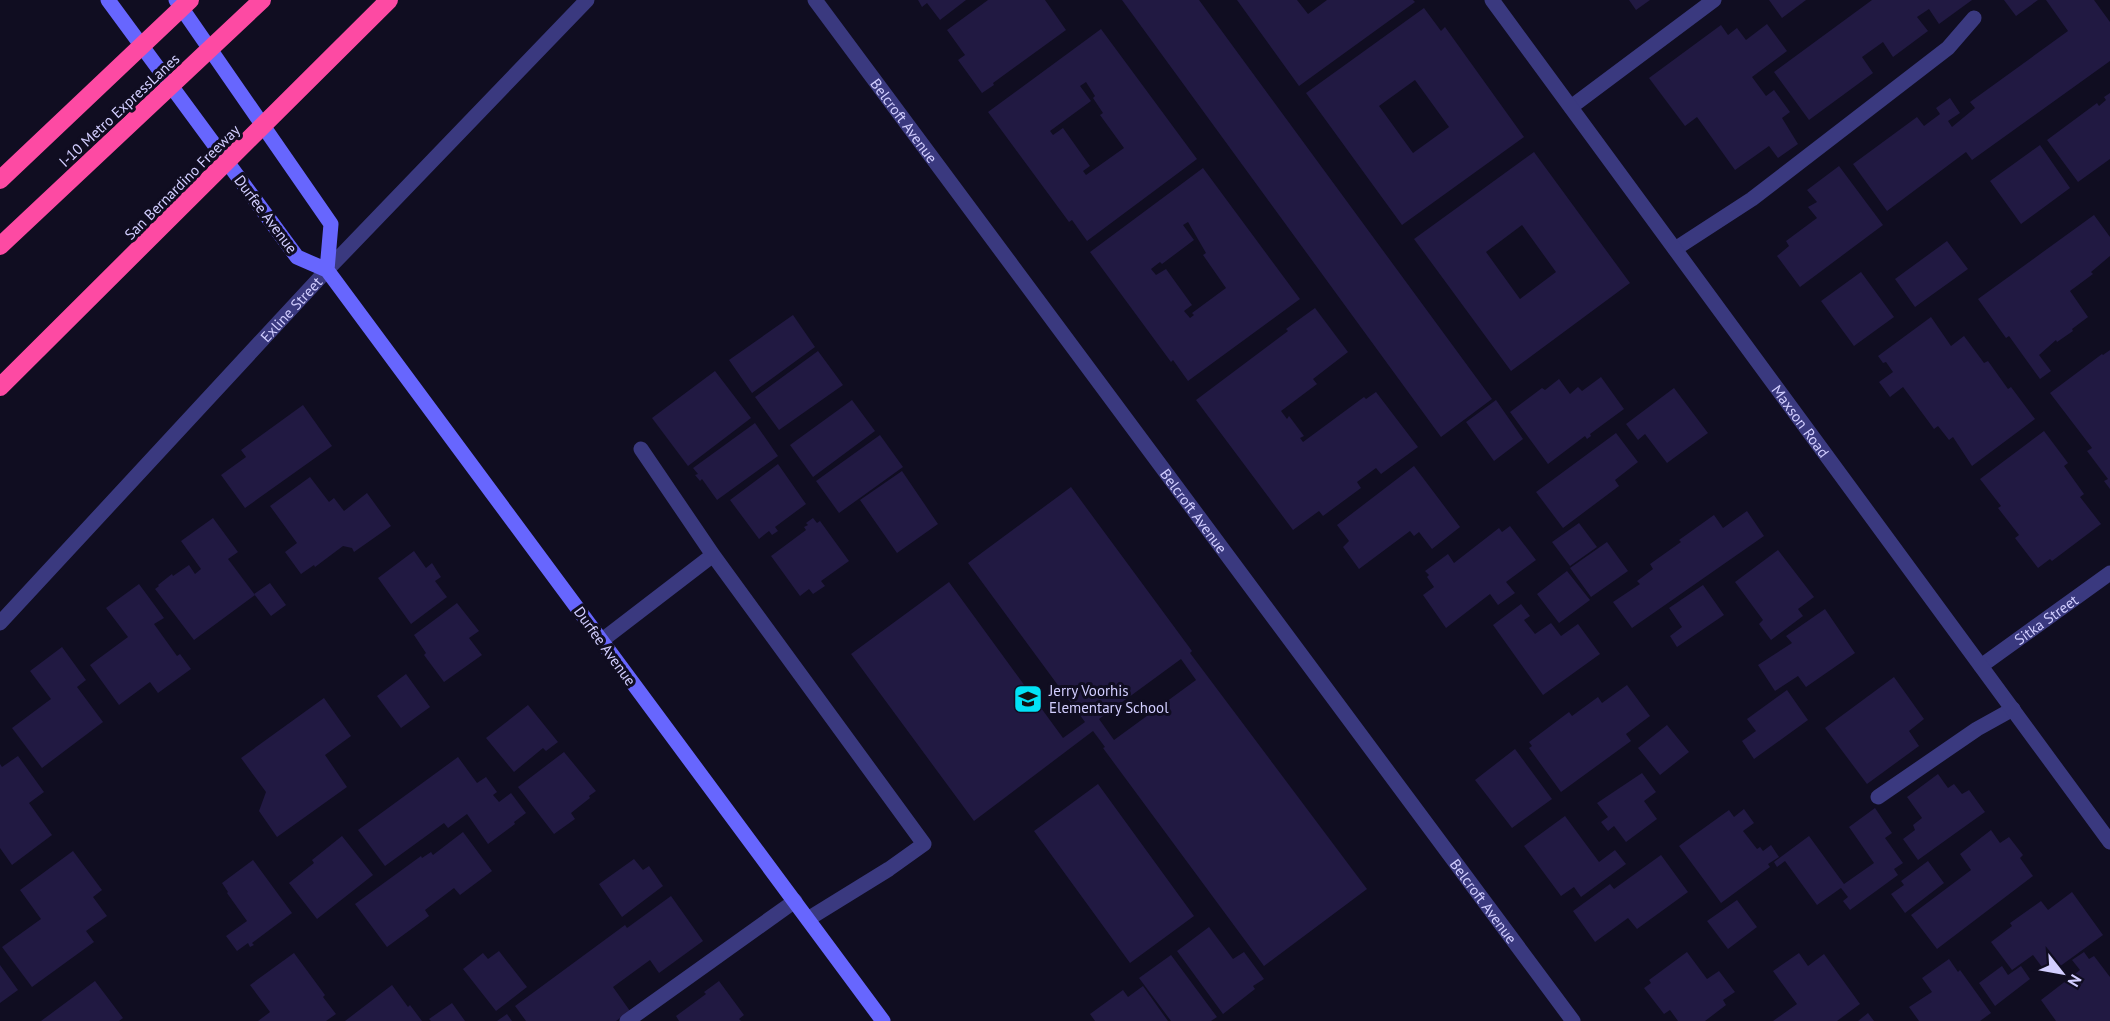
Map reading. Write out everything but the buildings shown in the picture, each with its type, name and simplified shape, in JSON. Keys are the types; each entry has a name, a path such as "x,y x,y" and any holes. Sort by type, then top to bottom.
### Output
{"highway":[{"path":"0,180 190,0"},
{"name":"I-10 Metro ExpressLanes","path":"0,246 262,0"},
{"name":"San Bernardino Freeway","path":"0,387 389,0"}],"main road":[{"name":"Durfee Avenue","path":"108,0 297,257 327,270 883,1021"},
{"path":"176,0 331,224 327,270"}],"street":[{"name":"Exline Street","path":"0,623 327,270 587,0"},
{"name":"Belcroft Avenue","path":"815,0 1573,1021"},
{"name":"Maxson Road","path":"1492,0 2110,842"},
{"path":"1571,107 1689,16 1714,0"},
{"path":"1675,249 1752,200 1948,48 1974,18"},
{"path":"641,449 713,555 924,844 808,919"},
{"path":"601,641 713,555"},
{"name":"Sitka Street","path":"1981,666 2110,573"},
{"path":"1878,797 1977,729 2013,710"},
{"path":"627,1021 795,901"}],"place":[{"name":"Jerry Voorhis Elementary School","path":"1028,699"}]}
